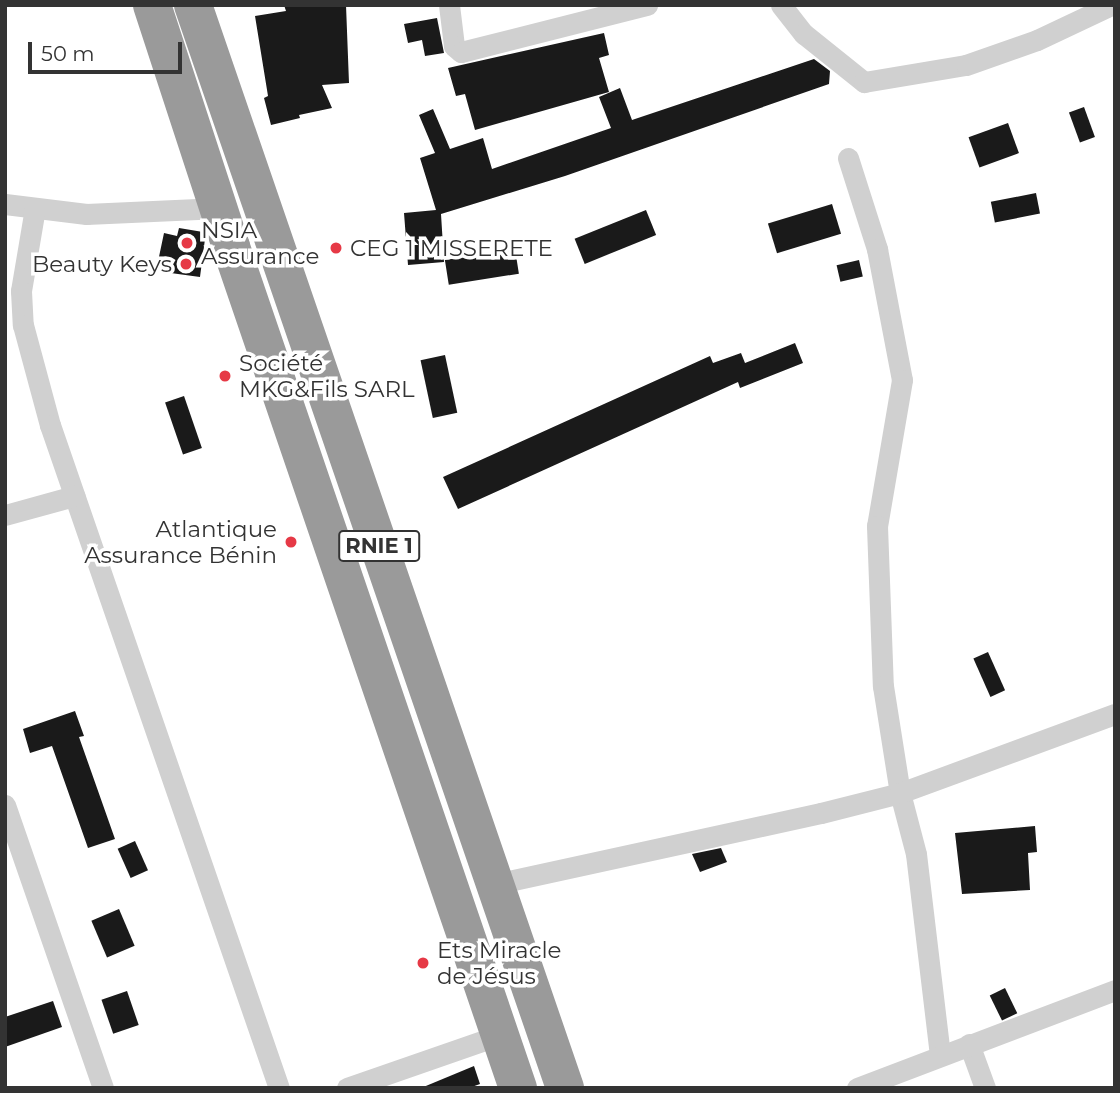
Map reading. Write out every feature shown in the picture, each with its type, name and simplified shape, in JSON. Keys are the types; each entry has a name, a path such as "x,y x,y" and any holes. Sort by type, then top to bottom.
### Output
{"highway":[{"name":"RNIE 1","path":"152,5 518,1088"},
{"name":"RNIE 1","path":"193,5 565,1088"}],"street":[{"path":"209,5 580,1088"},
{"path":"450,5 454,47 461,52 647,5"},
{"path":"781,5 804,34 864,82 966,65 1037,40 1111,5"},
{"path":"848,158 877,249 902,380 877,526 883,685 900,793 916,855 940,1055"},
{"path":"5,204 86,214 220,208"},
{"path":"35,208 21,291 23,325 50,425 279,1088"},
{"path":"5,515 74,496"},
{"path":"509,881 821,813 900,793 1115,714"},
{"path":"5,805 103,1088"},
{"path":"857,1088 1115,990"},
{"path":"347,1088 499,1035"},
{"path":"970,1044 985,1088"}],"building":[{"path":"284,5 346,5 349,83 322,85 332,108 299,115 300,118 271,125 264,98 268,96 255,16 286,11"},
{"path":"437,18 444,53 425,56 422,40 408,43 404,24"},
{"path":"604,33 609,55 599,58 609,92 475,130 465,94 456,96 448,68"},
{"path":"814,59 830,71 829,84 565,176 441,214 444,262 408,265 404,213 436,210 420,158 435,153 419,115 433,109 450,149 483,138 492,169 611,128 599,97 620,88 632,120"},
{"path":"1084,107 1095,137 1080,143 1069,112"},
{"path":"1008,123 1019,153 979,167 969,137"},
{"path":"1036,193 1040,214 995,222 991,202"},
{"path":"832,204 841,234 777,253 768,224"},
{"path":"646,210 656,235 585,264 575,239"},
{"path":"179,228 203,232 205,239 200,277 156,271 164,233 177,236"},
{"path":"515,249 519,274 449,285 445,260"},
{"path":"859,260 863,277 840,282 837,265"},
{"path":"795,343 803,363 740,388 738,382 458,509 443,477 710,356 713,363 741,353 745,363"},
{"path":"445,355 457,413 433,418 421,360"},
{"path":"184,396 202,448 183,455 165,403"},
{"path":"988,652 1005,690 990,697 973,659"},
{"path":"75,711 84,736 79,737 115,839 88,848 52,746 30,753 23,729"},
{"path":"1035,826 1037,852 1028,853 1030,890 962,894 955,833"},
{"path":"135,841 148,870 131,878 118,849"},
{"path":"721,848 727,862 700,872 692,854"},
{"path":"119,909 135,946 107,958 91,921"},
{"path":"1005,988 1017,1013 1002,1021 990,995"},
{"path":"127,991 139,1025 113,1034 101,1000"},
{"path":"53,1001 62,1027 5,1047 5,1017"},
{"path":"474,1066 480,1084 469,1088 421,1088"}],"place":[{"name":"NSIA Assurance","path":"187,243"},
{"name":"CEG 1 MISSERETE","path":"336,248"},
{"name":"Beauty Keys","path":"186,264"},
{"name":"Société MKG&Fils SARL","path":"225,376"},
{"name":"Atlantique Assurance Bénin","path":"291,542"},
{"name":"Ets Miracle de Jésus","path":"423,963"}]}
